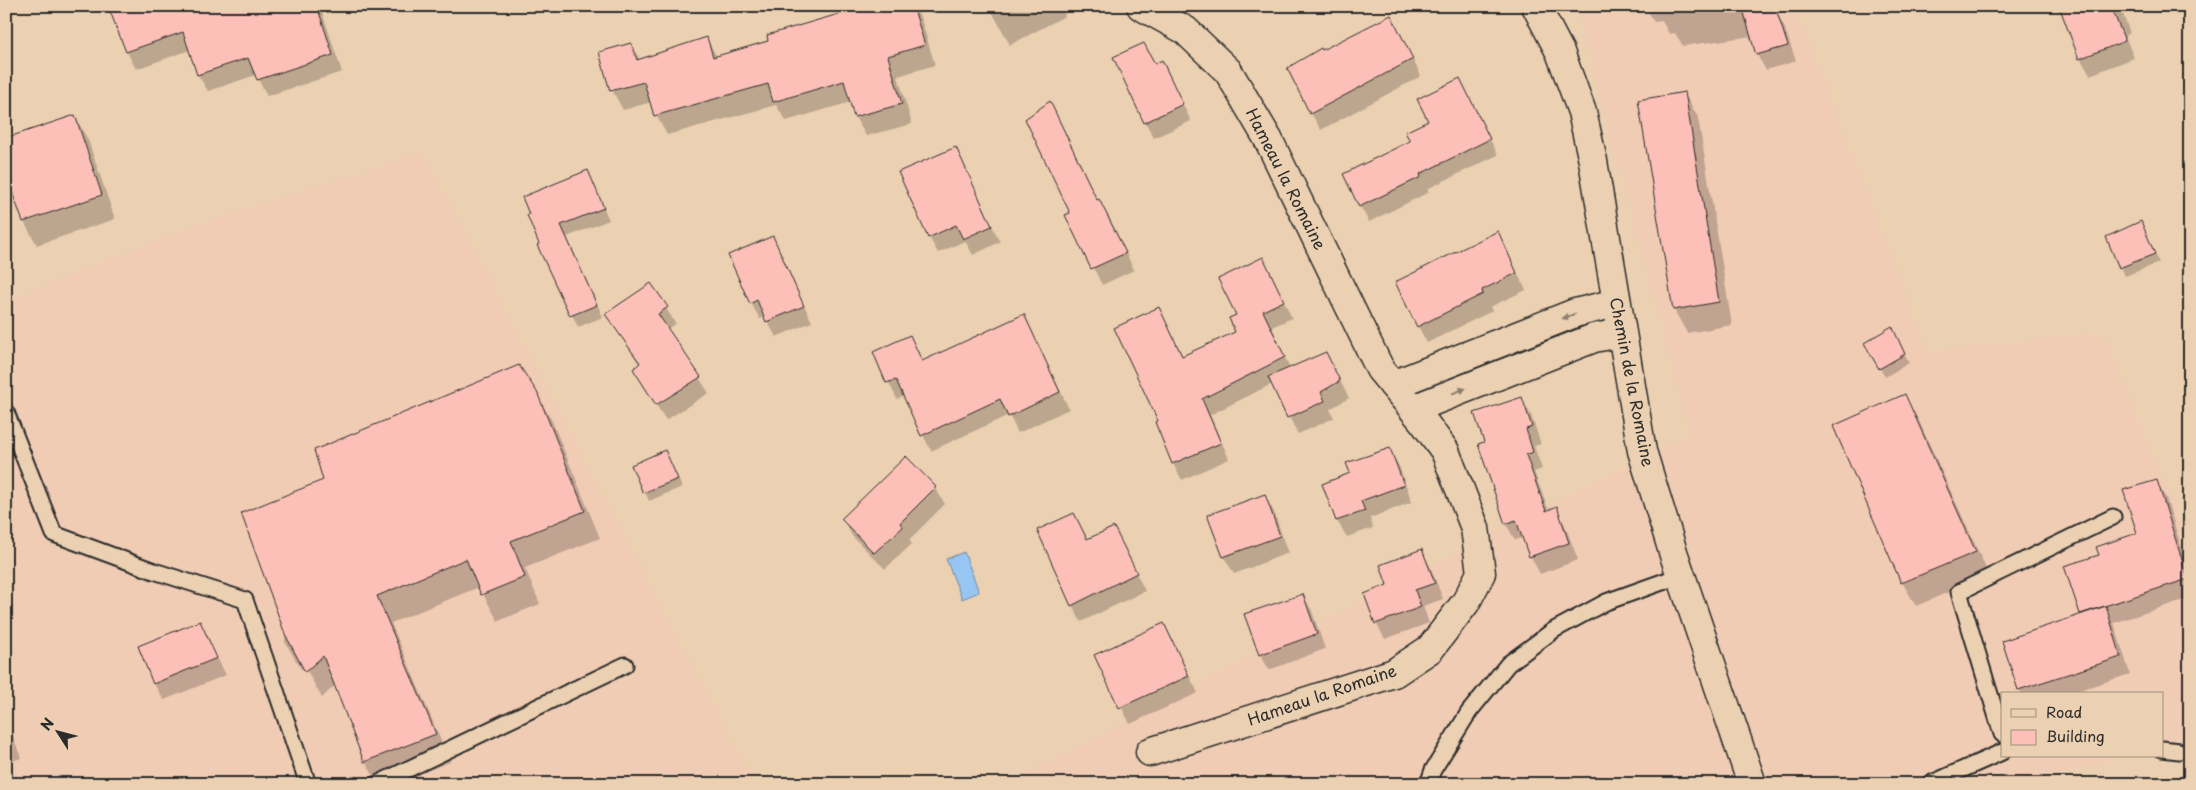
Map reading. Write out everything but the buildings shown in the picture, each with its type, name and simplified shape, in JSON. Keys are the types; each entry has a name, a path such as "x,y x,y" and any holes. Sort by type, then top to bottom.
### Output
{"street":[{"name":"Hameau la Romaine","path":"1141,6 1185,30 1228,71 1268,139 1380,370 1445,451 1475,528 1481,573 1466,602 1430,649 1394,673 1150,752"},
{"name":"Chemin de la Romaine","path":"1536,6 1560,52 1582,112 1593,161 1642,451 1752,784"},
{"path":"1393,385 1575,313 1616,303"},
{"path":"1413,409 1594,338 1621,333"}],"lane":[{"path":"6,412 54,534 154,571 245,600 308,784"},
{"path":"2001,731 1959,592 2113,517"},
{"path":"1428,784 1433,770 1469,712 1508,664 1554,630 1606,602 1682,575"},
{"path":"377,784 626,665"},
{"path":"2164,749 2179,751"},
{"path":"1930,784 2001,752"}],"shaded area":[{"path":"1576,6 1795,6 1928,352 2104,332 2190,548 2190,734 2164,742 2164,692 2001,692 2001,758 2114,758 2034,784 1005,784 1689,434"},
{"path":"423,152 755,784 6,784 6,290 10,299 194,225"}],"water":[{"path":"964,552 979,592 962,599 946,559"}]}
